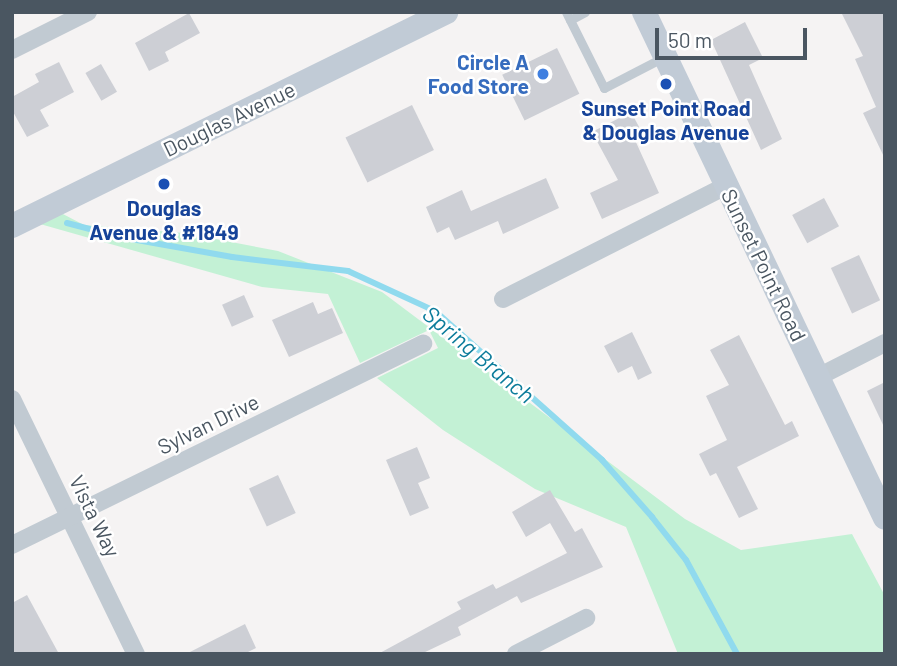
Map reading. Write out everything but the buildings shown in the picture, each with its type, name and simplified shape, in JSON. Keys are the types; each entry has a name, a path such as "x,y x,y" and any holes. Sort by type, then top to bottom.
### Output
{"main road":[{"name":"Douglas Avenue","path":"12,226 446,12"},
{"name":"Sunset Point Road","path":"644,12 818,377 880,492 885,518"}],"street":[{"path":"12,50 88,12"},
{"path":"503,299 726,186"},
{"path":"818,377 885,343"},
{"name":"Sylvan Drive","path":"12,545 423,344"},
{"name":"Vista Way","path":"12,399 136,654"},
{"path":"516,654 586,618"}],"lane":[{"path":"585,12 568,16 604,88 665,56"}],"green space":[{"path":"61,213 84,225 184,233 278,251 382,292 685,519 741,550 852,534 885,596 885,654 678,654 626,527 535,489 443,430 377,378 438,348 429,330 360,363 328,294 262,287 40,224"}],"waterway":[{"name":"Spring Branch","path":"67,223 120,237 232,257 348,271 435,311 602,460 686,560 737,654"}],"place":[{"name":"Circle A Food Store","path":"543,74"},
{"name":"Sunset Point Road & Douglas Avenue","path":"666,84"},
{"name":"Douglas Avenue & #1849","path":"164,184"}]}
